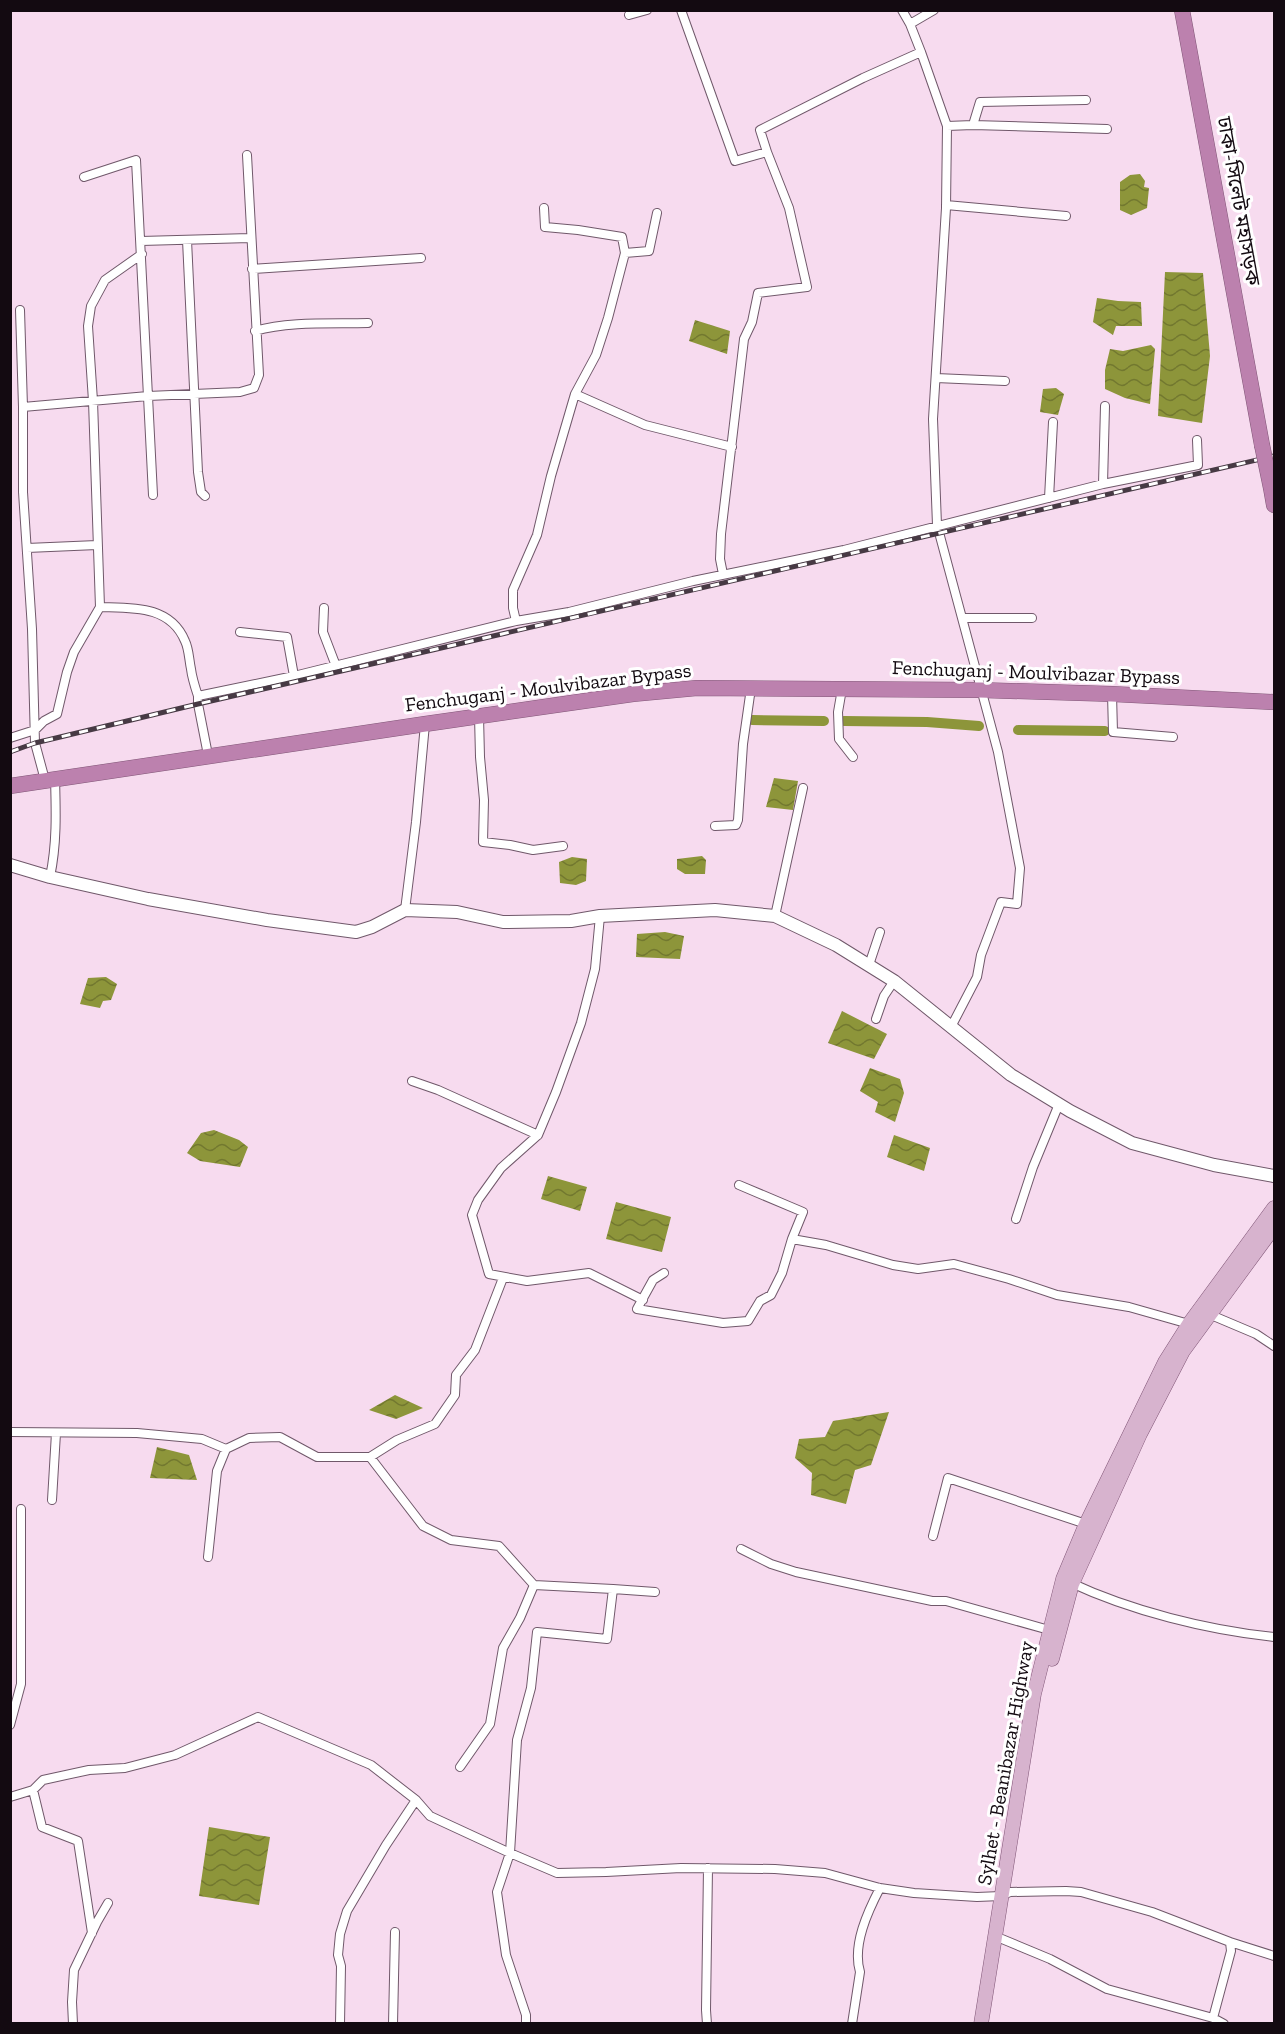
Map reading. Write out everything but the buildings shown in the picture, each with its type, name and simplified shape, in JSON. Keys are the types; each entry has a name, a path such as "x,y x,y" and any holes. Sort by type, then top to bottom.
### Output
{"highway":[{"name":"ঢাকা-সিলেট মহাসড়ক","path":"1182,10 1275,505"},
{"name":"Fenchuganj - Moulvibazar Bypass","path":"10,786 633,694 697,688 980,690 1275,702"}],"main road":[{"name":"Sylhet - Beanibazar Highway","path":"981,2024 1042,1698 1068,1582 1086,1524 1165,1362 1189,1324 1275,1208"},
{"name":"Sylhet - Beanibazar Highway","path":"989,2024 1034,1694 1049,1630 1068,1582 1183,1351 1275,1227"}],"street":[{"path":"629,15 648,10"},
{"path":"681,10 735,161 767,152"},
{"path":"902,10 921,52 947,126 946,205 933,418 937,525 998,752 1020,868 1017,904 1001,902 981,955 977,977 951,1027"},
{"path":"910,24 933,10"},
{"path":"723,574 720,559 721,534 744,339 752,321 758,294 807,287 789,208 760,130 863,78 921,52"},
{"path":"973,125 980,102 1086,100"},
{"path":"947,126 1107,129"},
{"path":"23,407 147,396 240,392 254,388 259,375 247,155"},
{"path":"84,177 136,160 153,495"},
{"path":"946,205 1066,216"},
{"path":"516,621 513,590 537,535 575,394 596,355 625,253 622,237 545,227 544,208"},
{"path":"625,253 649,251 657,213"},
{"path":"141,241 250,238"},
{"path":"187,240 198,472 201,492 205,496"},
{"path":"10,738 35,730 44,721 57,714 74,652 100,607 88,326 90,306 105,280 142,254"},
{"path":"252,269 421,258"},
{"path":"20,310 23,492 35,743 50,779 56,831 50,877"},
{"path":"255,331 286,326 368,323"},
{"path":"936,378 1005,381"},
{"path":"575,394 645,425 732,447"},
{"path":"1102,484 1105,406"},
{"path":"1048,498 1053,422"},
{"path":"198,696 294,676 516,621 569,612 723,574 844,550 1102,484 1198,465 1197,440"},
{"path":"27,548 97,545"},
{"path":"100,607 143,608 164,615 177,627 186,642 208,755"},
{"path":"324,608 323,632 336,666"},
{"path":"963,618 1032,618"},
{"path":"240,632 287,637 294,676"},
{"path":"715,826 736,825 738,820 743,744 751,688"},
{"path":"842,689 838,712 840,739 853,757"},
{"path":"1112,694 1113,732 1173,737"},
{"path":"480,716 480,757 484,800 483,842 533,850 563,846"},
{"path":"405,910 425,724"},
{"path":"776,916 803,789"},
{"path":"10,865 50,877 170,903 267,920 356,932 372,927 405,910 457,912 503,922 571,921 600,916 715,910 776,916 836,945 869,965 894,981 1011,1075 1132,1143 1214,1165 1275,1176"},
{"path":"600,916 595,969 581,1023 538,1135 501,1168 478,1200 472,1215 489,1274 527,1281 589,1273 643,1299"},
{"path":"869,965 880,932"},
{"path":"876,1018 884,996 894,981"},
{"path":"412,1081 438,1090 538,1135"},
{"path":"1016,1220 1059,1104"},
{"path":"664,1273 653,1280 637,1309 723,1323 748,1321 760,1301 771,1295 804,1212 739,1185"},
{"path":"792,1239 826,1245 893,1265 918,1269 954,1263 1057,1295 1129,1307 1189,1324"},
{"path":"208,1557 217,1471 226,1449 249,1438 280,1437 317,1457 370,1457 398,1440 435,1425 455,1395 456,1375 476,1350 503,1278"},
{"path":"1211,1315 1256,1334 1275,1346"},
{"path":"10,1432 137,1433 202,1439 226,1449"},
{"path":"52,1500 56,1433"},
{"path":"370,1457 423,1526 451,1540 499,1546 534,1585 655,1592"},
{"path":"933,1536 948,1478 1086,1524"},
{"path":"10,1725 21,1684 21,1509"},
{"path":"741,1549 771,1564 796,1572 932,1601 946,1601 1049,1630"},
{"path":"1068,1582 1113,1601 1196,1624 1234,1633 1275,1637"},
{"path":"460,1767 490,1724 503,1648 520,1618 534,1585"},
{"path":"526,2024 526,2015 506,1954 497,1892 510,1853 517,1740 531,1688 537,1632 607,1639 613,1589"},
{"path":"10,1797 33,1790 44,1780 89,1770 125,1768 175,1755 258,1717 371,1765 416,1800 430,1816 558,1873 708,1868 775,1869 825,1873 880,1888 914,1893 977,1897 1081,1892 1152,1912 1230,1942 1275,1956"},
{"path":"33,1790 42,1827 78,1841 92,1933"},
{"path":"340,2024 341,1966 338,1955 340,1934 347,1911 416,1800"},
{"path":"707,2024 708,1868"},
{"path":"852,2024 860,1972 858,1948 871,1905 880,1888"},
{"path":"73,2024 74,1970 108,1903"},
{"path":"393,2024 395,1932"},
{"path":"1002,1938 1050,1959 1107,1989 1213,2018 1224,2024"},
{"path":"1213,2018 1231,1951 1230,1942"}],"water":[{"path":"1140,174 1145,181 1144,187 1149,188 1147,208 1131,215 1120,210 1120,182 1130,175"},
{"path":"1165,272 1203,273 1210,356 1202,423 1158,416"},
{"path":"1097,298 1141,302 1142,326 1116,326 1113,335 1093,322"},
{"path":"695,320 730,331 727,354 689,341"},
{"path":"1151,345 1155,349 1150,404 1125,398 1105,389 1105,370 1110,349 1123,351"},
{"path":"1056,388 1064,394 1058,415 1040,412 1043,389"},
{"path":"774,778 798,781 793,810 766,807"},
{"path":"702,856 706,860 705,874 685,874 677,869 677,859"},
{"path":"572,857 587,859 586,881 576,885 560,883 559,862"},
{"path":"665,932 684,936 680,959 636,957 637,934"},
{"path":"106,977 117,984 111,1000 103,1001 100,1008 80,1004 88,978"},
{"path":"842,1011 887,1034 874,1059 828,1043"},
{"path":"870,1068 900,1079 904,1093 895,1122 875,1112 878,1102 860,1091"},
{"path":"214,1130 239,1140 248,1147 240,1167 200,1161 187,1153 201,1133"},
{"path":"894,1135 930,1148 924,1171 887,1157"},
{"path":"548,1176 587,1187 580,1211 541,1199"},
{"path":"616,1202 671,1217 662,1252 606,1239"},
{"path":"395,1395 423,1408 396,1419 369,1410"},
{"path":"889,1412 871,1465 855,1470 846,1504 811,1495 812,1473 795,1458 799,1439 825,1437 833,1421"},
{"path":"157,1447 189,1455 197,1480 150,1478"},
{"path":"209,1827 270,1837 259,1905 199,1896"}],"waterway":[{"path":"752,720 824,721"},
{"path":"844,721 927,722 979,726"},
{"path":"1018,730 1105,731"}],"railway":[{"path":"10,752 35,743 198,704 1274,456"}]}
